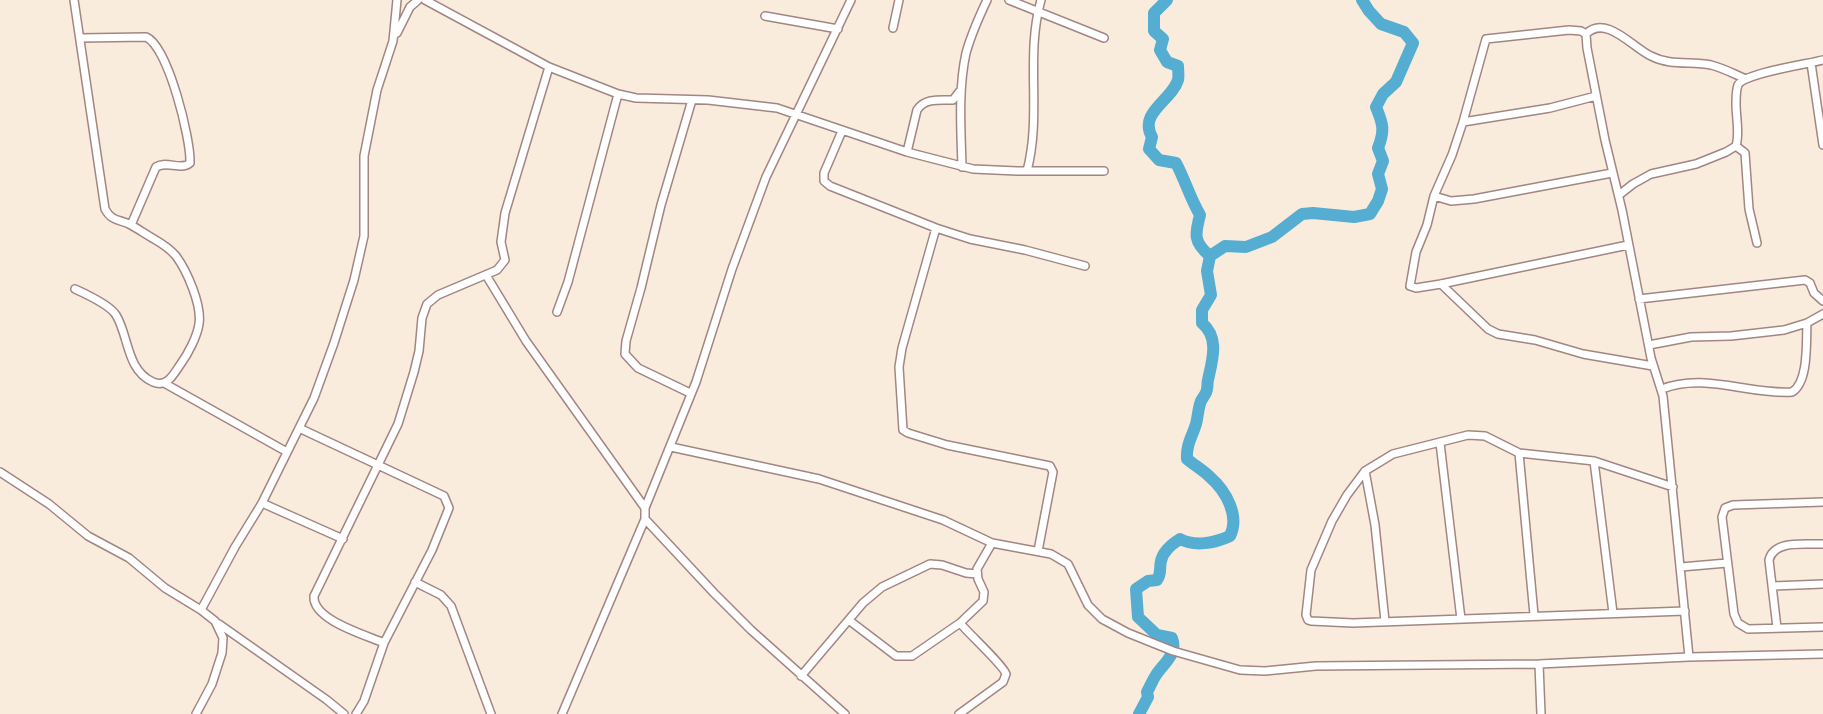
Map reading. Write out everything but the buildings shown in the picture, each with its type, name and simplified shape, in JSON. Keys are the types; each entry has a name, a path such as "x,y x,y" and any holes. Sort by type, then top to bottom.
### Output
{"street":[{"path":"74,0 103,200 109,216 121,223 131,225 175,255 188,278 200,310 199,325 188,351 170,380 155,383 148,379 134,364 117,316 106,305 75,289"},
{"path":"393,40 397,0"},
{"path":"201,610 262,503 314,398 334,343 364,236 364,156 376,90 393,40 410,7 418,0"},
{"path":"426,0 549,67 618,94 636,98 692,100 777,108 907,152 962,167 984,170 1104,171"},
{"path":"562,714 645,519 645,508 696,382 759,194 851,0"},
{"path":"893,28 899,0"},
{"path":"962,167 961,87 967,51 987,0"},
{"path":"1009,0 1104,38"},
{"path":"1027,171 1035,115 1033,33 1041,0"},
{"path":"765,16 838,29"},
{"path":"1586,34 1593,29 1603,28 1622,36 1658,60 1710,65 1746,79"},
{"path":"1586,34 1569,30 1486,39 1463,122 1434,196 1427,225 1416,252 1410,286 1416,288 1441,284 1628,246"},
{"path":"1586,34 1596,96 1612,173 1619,195 1653,366 1662,389 1689,657"},
{"path":"80,38 97,40 146,37 151,39 166,65 178,98 190,163 184,166 161,164 156,167 131,225"},
{"path":"1619,195 1651,174 1686,167 1736,146 1739,138 1736,113 1737,89 1738,85 1746,79 1769,71 1823,60"},
{"path":"1811,63 1823,145"},
{"path":"384,643 322,615 315,608 314,596 402,414 414,372 422,318 427,304 438,295 486,275 503,265 505,260 501,242 502,224 549,67"},
{"path":"907,152 914,119 920,105 926,101 953,100 957,97 961,87"},
{"path":"557,312 568,282 618,94"},
{"path":"1463,122 1550,108 1596,96"},
{"path":"690,393 638,368 625,354 626,341 661,205 692,100"},
{"path":"842,131 824,173 823,177 827,184 936,228 970,239 1025,250 1085,266"},
{"path":"1736,146 1745,153 1749,209 1756,243"},
{"path":"1434,196 1451,201 1474,199 1612,173"},
{"path":"936,228 902,348 899,367 903,430 908,434 947,445 1050,466 1053,472 1038,551"},
{"path":"486,275 526,341 645,508"},
{"path":"1640,299 1805,280 1810,283 1815,295 1823,301"},
{"path":"1441,284 1488,329 1498,334 1535,340 1593,356 1653,366"},
{"path":"1649,345 1691,337 1766,333 1807,324 1823,314"},
{"path":"1662,389 1679,384 1710,383 1792,392 1796,390 1803,376 1807,324"},
{"path":"164,383 287,452"},
{"path":"299,428 444,495 449,508 384,643 364,701 356,714"},
{"path":"1673,487 1594,461 1519,453 1478,434 1393,454 1365,471 1347,495 1332,521 1311,570 1306,615 1311,621 1353,623 1685,611"},
{"path":"1440,443 1461,619"},
{"path":"671,447 819,478 943,520 992,543 1051,554 1068,564 1088,605 1102,619 1128,633 1173,651 1240,670 1265,671 1316,666 1539,664 1823,654"},
{"path":"1519,453 1534,615"},
{"path":"1594,461 1612,613"},
{"path":"1365,471 1375,525 1385,621"},
{"path":"0,472 49,504 88,536 129,558 165,588 201,610 344,714"},
{"path":"1823,502 1733,505 1725,508 1722,517 1734,614 1738,623 1748,629 1823,627"},
{"path":"262,503 343,539"},
{"path":"645,519 714,593 801,676 845,714"},
{"path":"850,621 896,656 904,658 912,656 960,623 979,605 984,597 977,574 979,564 992,543"},
{"path":"1777,628 1769,560 1773,550 1781,546 1823,544"},
{"path":"801,676 863,603 882,586 924,566 936,563 966,573 977,574"},
{"path":"1681,567 1727,563"},
{"path":"415,582 441,595 451,606 491,714"},
{"path":"1773,586 1823,584"},
{"path":"196,714 212,684 222,653 224,638 215,621"},
{"path":"959,714 1003,682 1006,674 1004,667 988,654 960,623"},
{"path":"1539,664 1541,714"}],"waterway":[{"path":"1167,0 1154,13 1154,31 1163,39 1160,50 1167,62 1178,66 1178,78 1175,87 1152,114 1149,121 1152,137 1149,149 1159,160 1176,163 1200,215 1196,233 1198,242 1210,256"},
{"path":"1139,714 1148,697 1147,692 1153,679 1172,654 1173,644 1172,638 1157,635 1138,617 1136,589 1148,581 1157,580 1162,557 1180,539 1192,543 1218,541 1230,536 1233,528 1230,504 1221,489 1207,474 1187,459 1188,445 1200,404 1207,390 1213,358 1211,336 1202,323 1202,310 1211,295 1207,271 1210,256 1225,246 1246,247 1272,237 1302,214 1354,217 1370,214 1382,189 1378,174 1383,161 1378,148 1382,127 1376,107 1383,94 1396,82 1413,43 1404,32 1381,24 1362,0"}]}
